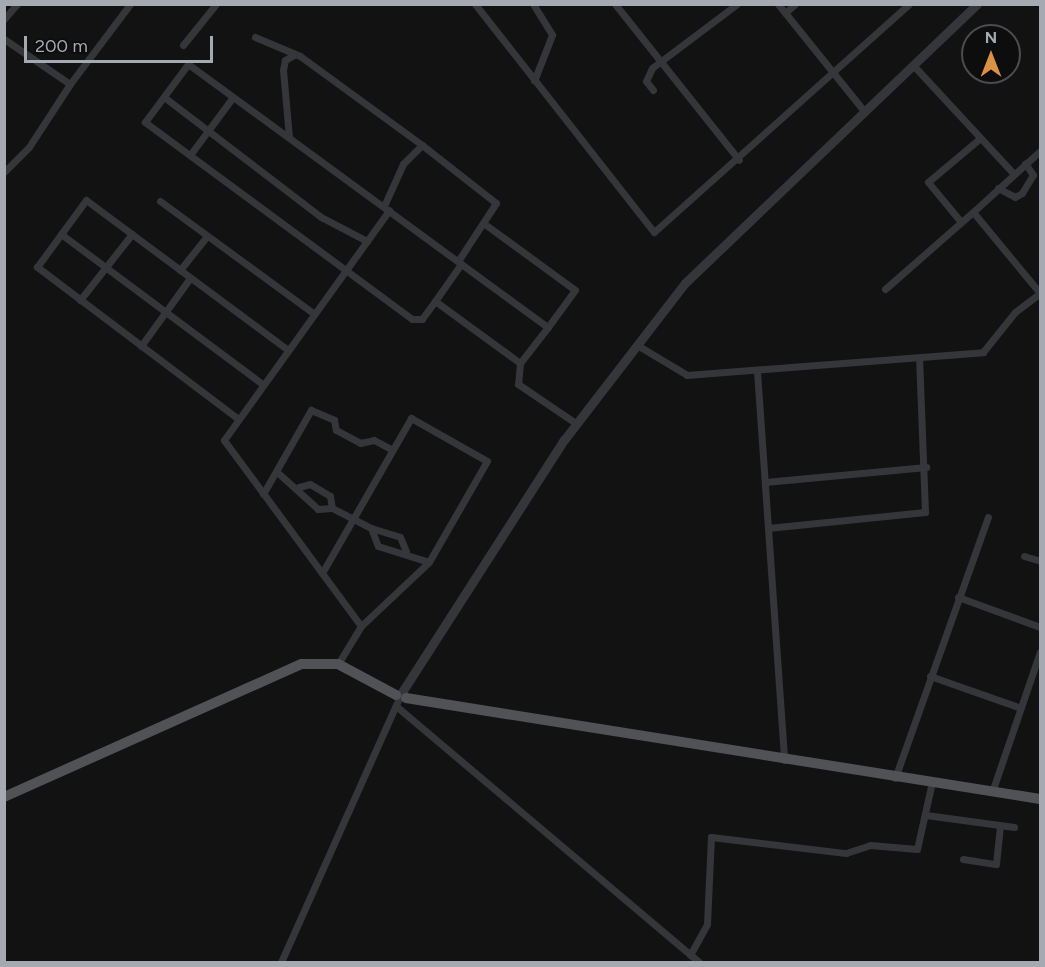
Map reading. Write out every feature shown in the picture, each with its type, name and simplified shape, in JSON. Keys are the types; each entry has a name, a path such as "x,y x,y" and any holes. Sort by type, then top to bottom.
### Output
{"main road":[{"path":"4,796 281,671 338,664 400,698 784,762 1041,799"}],"street":[{"path":"4,19 17,4"},
{"path":"4,172 29,147 70,84 130,4"},
{"path":"183,45 216,4"},
{"path":"475,4 654,232 739,160 909,4"},
{"path":"533,4 552,35 534,81"},
{"path":"615,4 739,160"},
{"path":"653,90 646,78 660,62 737,4"},
{"path":"778,4 864,111"},
{"path":"785,13 795,4"},
{"path":"281,963 400,698 577,424 685,283 973,6"},
{"path":"255,37 300,56 495,200 496,208 486,225 460,262 422,319 412,319 346,268 145,122 188,64 387,208 460,262 548,327"},
{"path":"4,39 70,84"},
{"path":"289,137 283,70 288,56 300,56"},
{"path":"913,65 1013,174"},
{"path":"190,155 232,96"},
{"path":"164,97 321,217 367,241"},
{"path":"961,222 928,182 979,139"},
{"path":"361,626 224,440 237,418 367,241 387,208 403,164 422,145"},
{"path":"885,289 1041,151"},
{"path":"998,188 1015,197 1022,193 1033,176 1025,163"},
{"path":"237,418 37,267 86,200 288,350"},
{"path":"160,201 313,314"},
{"path":"638,345 687,375 919,359 983,352 1015,312 1040,293 973,212"},
{"path":"486,225 574,290 520,363 516,377 522,390 577,424"},
{"path":"61,234 262,384"},
{"path":"80,300 132,234"},
{"path":"180,270 207,236"},
{"path":"141,346 190,278"},
{"path":"435,301 520,363"},
{"path":"768,528 925,512 926,467 919,359"},
{"path":"757,371 784,762"},
{"path":"263,494 311,410 334,420 336,430 360,443 374,440 393,450"},
{"path":"322,573 411,418 487,461 429,562 361,626 338,664"},
{"path":"765,482 926,467"},
{"path":"277,472 300,488 301,496 318,509 332,508 371,528 400,537 406,551"},
{"path":"300,488 310,484 330,496 332,508"},
{"path":"895,778 988,517"},
{"path":"371,528 378,546 406,551 429,562"},
{"path":"1024,556 1041,561"},
{"path":"958,597 1041,627"},
{"path":"992,792 1041,652"},
{"path":"930,676 1021,708"},
{"path":"400,698 699,963"},
{"path":"690,955 707,924 711,837 846,853 870,845 917,849 932,782"},
{"path":"926,815 1014,827"},
{"path":"963,859 996,864 1000,825"}]}
